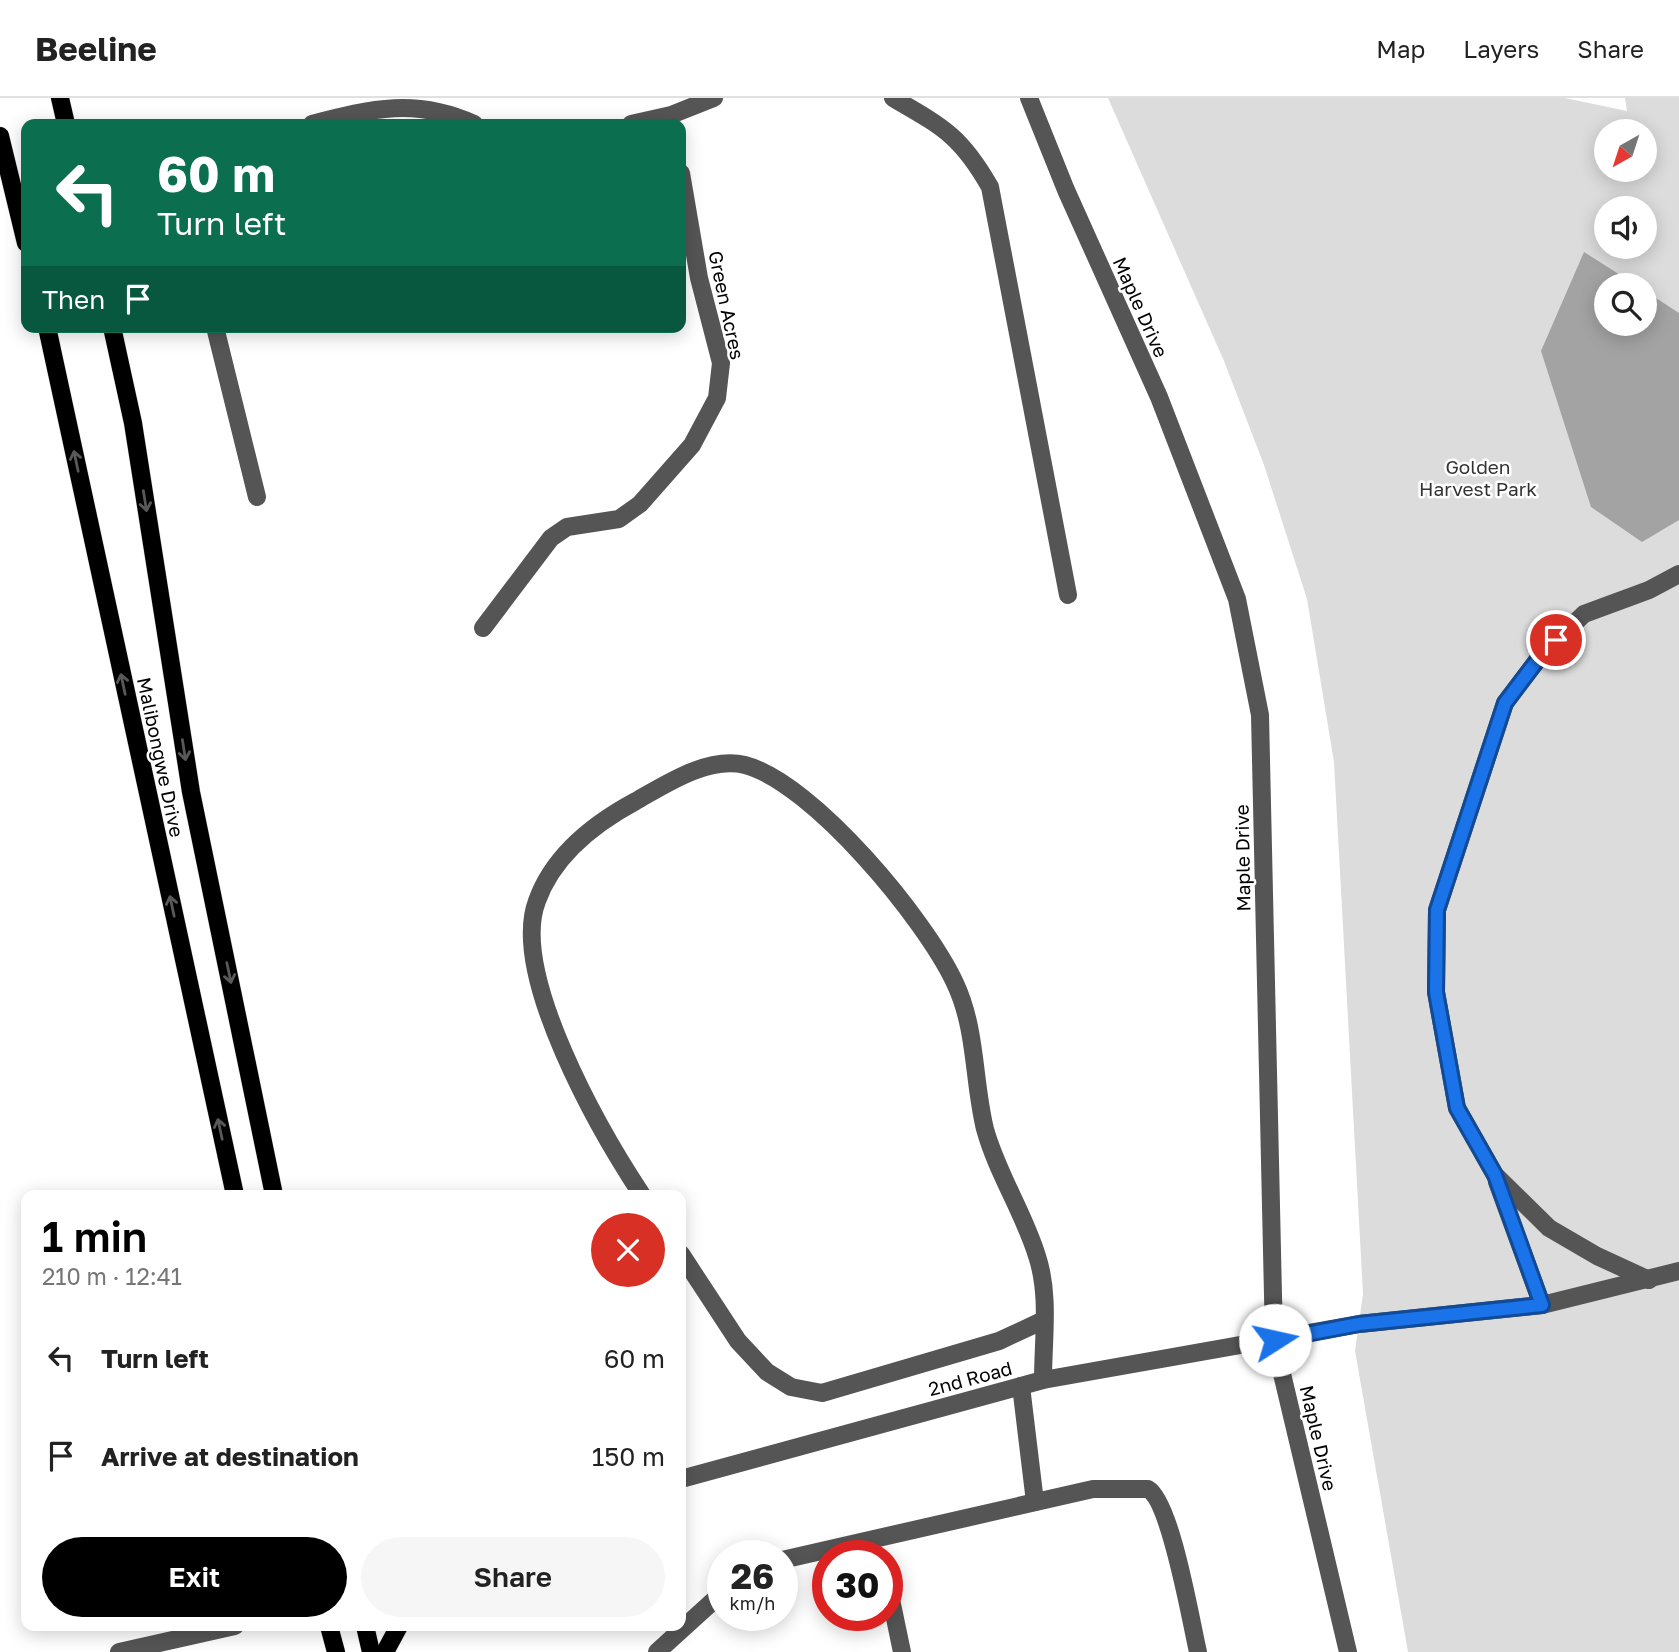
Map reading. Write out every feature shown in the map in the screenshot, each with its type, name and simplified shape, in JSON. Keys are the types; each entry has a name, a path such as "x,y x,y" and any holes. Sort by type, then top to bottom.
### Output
{"main road":[{"path":"60,98 65,119"},
{"path":"0,136 21,222"},
{"name":"Malibongwe Drive","path":"48,333 234,1190"},
{"name":"Malibongwe Drive","path":"113,333 133,423 191,792 273,1190"},
{"path":"330,1631 335,1652"},
{"path":"366,1631 371,1652"},
{"path":"385,1652 396,1631"}],"street":[{"path":"674,119 713,98"},
{"path":"893,98 940,125 969,151 990,187 1068,595"},
{"name":"Maple Drive","path":"1029,98 1066,190 1164,410 1237,599 1252,667 1260,715 1275,1340 1348,1652"},
{"path":"330,119 377,106 428,104 450,109 466,119"},
{"name":"Green Acres","path":"483,628 551,538 567,527 619,519 640,504 691,445 717,398 721,363 699,278 686,202"},
{"path":"216,333 257,497"},
{"path":"1542,1305 1495,1175 1457,1108 1436,992 1437,910 1505,703 1542,654 1584,614 1649,590 1679,574"},
{"path":"639,1190 566,1060 539,981 530,934 536,902 554,868 590,830 613,815 708,766 744,765 776,779 866,856 923,930 955,983 973,1038 985,1130 1039,1260 1044,1321 1043,1380"},
{"path":"1495,1175 1549,1228 1597,1256 1649,1280"},
{"path":"686,1262 738,1341 767,1372 791,1387 822,1392 999,1340 1044,1321"},
{"name":"2nd Road","path":"686,1478 1043,1380 1359,1324 1542,1305 1679,1271"},
{"path":"1021,1386 1034,1502"},
{"path":"903,1541 1034,1502 1107,1487 1141,1488 1153,1493 1170,1532 1198,1652"},
{"path":"686,1626 707,1607"},
{"path":"119,1652 213,1631"},
{"path":"657,1652 680,1631"},
{"path":"898,1631 902,1652"}],"green space":[{"name":"Golden Harvest Park","path":"1108,98 1565,98 1627,111 1625,98 1679,98 1679,1652 1408,1652 1355,1351 1363,1294 1334,762 1307,599 1264,465 1224,361"}],"shaded area":[{"path":"1584,252 1617,273 1594,273 1594,336 1657,336 1657,299 1679,313 1679,520 1642,542 1591,507 1541,351"}],"route":[{"path":"1275,1340 1359,1324 1542,1305 1495,1175 1457,1108 1436,992 1437,910 1505,703 1556,640"}]}
